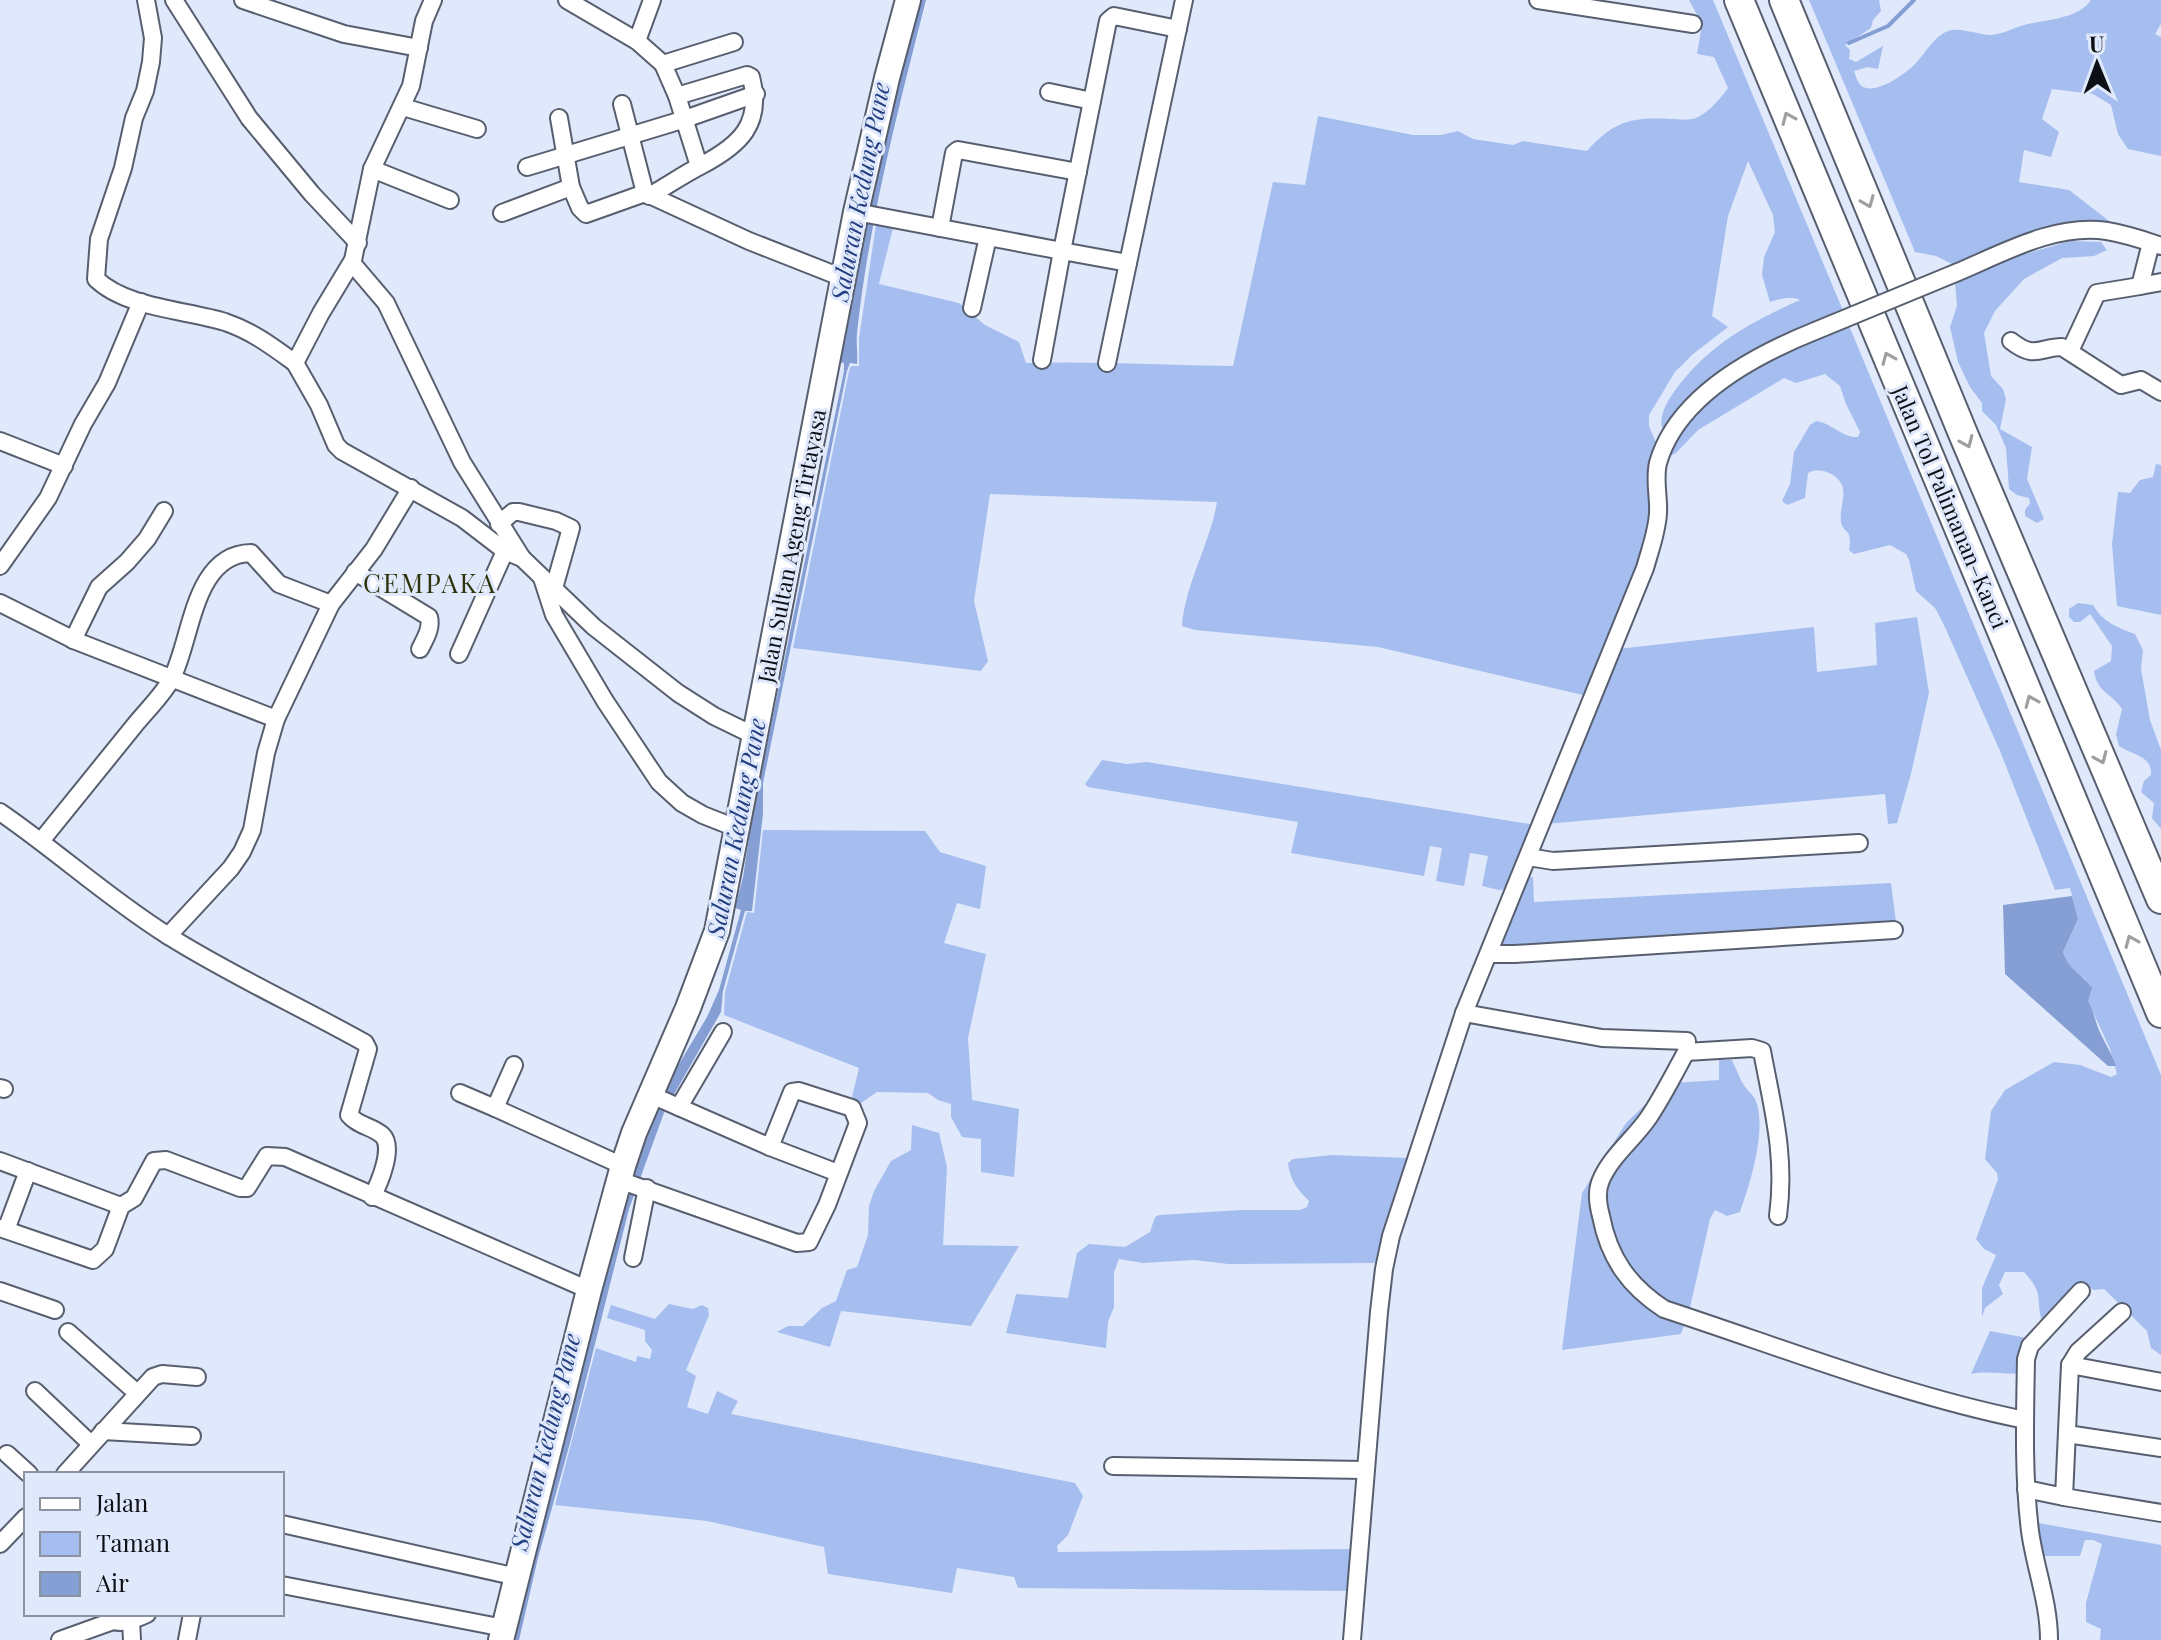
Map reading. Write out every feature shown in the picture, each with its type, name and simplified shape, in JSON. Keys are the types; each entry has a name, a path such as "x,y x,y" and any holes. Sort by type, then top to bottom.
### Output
{"highway":[{"name":"Jalan Tol Palimanan–Kanci","path":"1739,0 2161,1013"},
{"name":"Jalan Tol Palimanan–Kanci","path":"1784,0 1964,436 2161,899"}],"main road":[{"name":"Jalan Sultan Ageng Tirtayasa","path":"502,1634 589,1290 630,1180 653,1095 717,931 843,278 866,214 887,78 908,0"}],"street":[{"path":"146,0 153,38 151,62 123,168 99,239 97,281 112,291 141,302 228,323 261,338 295,363 319,405 336,445 366,466 462,518 505,551 522,558"},
{"path":"174,0 249,118 312,194 355,253 386,303 462,462 522,558 594,627 678,693 714,716 755,736"},
{"path":"243,0 344,34 419,48"},
{"path":"295,363 355,253 362,205 372,169 403,107 424,21 433,0"},
{"path":"567,0 637,41 663,64 677,96 682,120 699,166"},
{"path":"637,41 652,0"},
{"path":"1107,363 1184,0"},
{"path":"1538,0 1594,5 1693,24"},
{"path":"1042,360 1108,21 1114,16 1178,29"},
{"path":"663,64 734,42"},
{"path":"559,118 571,187 586,214 647,195 723,155 740,140 751,119 756,94 751,77 747,75 677,96"},
{"path":"1049,92 1092,101"},
{"path":"527,167 756,94"},
{"path":"622,104 647,195 749,241 843,278"},
{"path":"403,107 477,129"},
{"path":"940,228 954,153 958,150 1078,172"},
{"path":"372,169 450,200"},
{"path":"502,213 571,187"},
{"path":"866,214 1128,263"},
{"path":"1352,1640 1384,1269 1397,1215 1464,1013 1645,568 1658,515 1658,462 1665,447 1698,401 1731,371 1779,345 2030,243 2073,231 2107,231 2156,244 2140,286"},
{"path":"972,308 988,237"},
{"path":"2070,351 2097,293 2161,282"},
{"path":"0,566 48,498 83,424 107,383 141,302"},
{"path":"2011,341 2036,352 2056,347 2070,351 2121,385 2141,380 2161,392"},
{"path":"0,441 64,466"},
{"path":"168,936 242,852 252,830 266,753 276,719 331,604 374,549 411,488"},
{"path":"73,640 99,587 147,539 164,511"},
{"path":"499,524 513,512 519,512 571,528 548,583 554,615 605,701 659,782 682,803 736,828"},
{"path":"459,654 505,551"},
{"path":"41,841 172,679 213,569 229,557 251,553 276,582 331,604"},
{"path":"355,572 429,617 428,633 420,649"},
{"path":"0,603 73,640 276,719"},
{"path":"0,812 115,900 168,936 365,1043 368,1049 349,1115 354,1121 383,1135 386,1142 384,1169 372,1197"},
{"path":"1528,857 1553,861 1859,843"},
{"path":"1489,954 1894,930"},
{"path":"1464,1013 1602,1038 1685,1039 1689,1043 1649,1118 1610,1166 1598,1189 1608,1248 1628,1280 1644,1296 1664,1309 1828,1365 1993,1414 2025,1420"},
{"path":"676,1106 723,1032"},
{"path":"1686,1052 1752,1048 1762,1051 1783,1181 1778,1216"},
{"path":"495,1108 514,1065"},
{"path":"460,1093 495,1108 630,1180 803,1244 812,1238 858,1123 852,1108 799,1091 792,1092 770,1147"},
{"path":"653,1095 770,1147 838,1173"},
{"path":"28,1171 3,1229 93,1260 105,1249 121,1206 134,1198 154,1161 166,1160 247,1188 267,1156 274,1155 285,1157 589,1290"},
{"path":"0,1161 121,1206"},
{"path":"630,1180 633,1258"},
{"path":"0,1291 55,1310"},
{"path":"2049,1640 2047,1604 2034,1555 2026,1489 2028,1351 2081,1291"},
{"path":"2064,1497 2070,1365 2078,1352 2122,1312"},
{"path":"68,1332 137,1393"},
{"path":"2070,1365 2161,1382"},
{"path":"67,1472 153,1377 162,1374 197,1377"},
{"path":"35,1391 97,1438 192,1436"},
{"path":"2067,1434 2161,1448"},
{"path":"7,1454 27,1472"},
{"path":"1113,1466 1365,1470"},
{"path":"2026,1489 2161,1513"},
{"path":"3,1535 24,1519"},
{"path":"284,1524 517,1577"},
{"path":"284,1585 502,1634"},
{"path":"63,1639 111,1617 131,1621 142,1616"},
{"path":"187,1640 192,1616"},
{"path":"131,1621 132,1640"}],"green space":[{"path":"1689,0 1713,0 1844,313 1792,334 1666,430 1662,428 1663,412 1670,398 1703,359 1747,326 1800,300 1789,298 1770,302 1762,275 1764,257 1775,232 1773,215 1748,161 1728,216 1712,316 1728,327 1675,372 1649,415 1649,426 1657,445 1648,539 1587,696 1378,647 1195,630 1182,626 1188,595 1217,502 990,494 974,601 988,661 981,671 793,648 849,371 851,366 859,366 859,338 876,225 893,228 879,284 959,303 985,325 1019,342 1026,363 1233,366 1273,182 1305,185 1318,116 1413,135 1441,135 1458,131 1473,139 1513,145 1523,141 1587,151 1606,133 1624,123 1645,119 1693,119 1709,109 1728,88 1714,57 1697,54 1702,24"},
{"path":"1809,0 1879,0 1881,11 1871,28 1845,45 1850,50 1849,59 1856,62 1883,46 1878,69 1868,67 1854,71 1863,87 1876,88 1899,77 1937,39 1952,30 1993,35 2078,12 2091,0 2161,0 2161,24 2155,34 2161,37 2161,156 2128,149 2118,134 2111,105 2093,94 2052,89 2042,119 2059,132 2051,157 2024,150 2019,182 2069,190 2113,224 2112,228 2062,225 2035,231 2015,238 1995,251 1954,265 1936,256 1915,252"},
{"path":"2070,241 2101,242 2107,250 2094,256 2062,258 2024,279 1995,311 1984,333 1991,376 2003,389 2006,399 2000,429 2032,447 2027,479 2044,519 2037,523 2025,516 2029,498 2009,489 2006,448 1996,425 1982,411 1982,403 1958,362 1950,327 1957,306 1955,281 2001,261"},
{"path":"1850,328 2161,1075 2161,1355 2151,1348 2147,1331 2104,1289 2094,1290 2083,1284 2043,1324 2037,1292 2031,1280 2024,1272 2005,1272 1999,1285 2003,1294 1985,1308 1982,1317 1982,1288 1996,1255 1984,1249 1976,1239 1998,1179 1997,1173 1985,1159 1991,1111 2005,1090 2054,1062 2080,1065 2111,1077 2117,1074 2110,1049 2088,1001 2085,979 2069,969 2063,952 2078,919 2070,888 2055,890 2000,751 1944,625 1935,608 1916,591 1906,554 1890,545 1854,554 1849,550 1849,534 1841,522 1843,488 1836,477 1827,472 1817,470 1808,473 1805,498 1787,505 1782,501 1790,484 1794,452 1810,425 1816,421 1822,422 1858,437 1860,432 1840,386 1825,374 1796,383 1784,378 1698,430 1668,457 1690,419 1720,387 1780,352"},
{"path":"2156,464 2161,465 2161,615 2117,606 2112,544 2118,492 2130,493 2140,480 2153,477"},
{"path":"2078,603 2093,605 2111,623 2135,634 2143,650 2141,669 2150,720 2161,750 2161,829 2152,818 2154,803 2141,792 2144,781 2151,775 2148,763 2119,746 2116,734 2122,709 2098,684 2094,671 2111,661 2112,646 2090,614 2080,622 2074,622 2069,617 2069,609"},
{"path":"1917,617 1929,693 1897,823 1888,824 1885,794 1546,824 1618,649 1814,627 1817,672 1877,665 1875,623"},
{"path":"1102,760 1127,764 1147,762 1536,825 1508,889 1482,886 1488,856 1470,853 1464,886 1436,881 1442,848 1430,846 1424,876 1291,853 1298,822 1088,787 1085,784"},
{"path":"763,830 925,831 940,852 986,866 980,909 957,903 944,943 986,954 968,1038 972,1100 1019,1109 1014,1177 981,1172 981,1139 962,1137 951,1117 951,1104 928,1093 877,1092 861,1103 852,1097 859,1068 724,1015 725,992 747,912 754,913"},
{"path":"1533,877 1534,902 1891,883 1896,922 1494,949 1524,878"},
{"path":"1719,1060 1732,1060 1743,1084 1755,1099 1760,1125 1759,1140 1740,1212 1727,1216 1715,1210 1710,1219 1681,1334 1562,1350 1582,1193 1626,1123 1647,1103 1659,1084 1719,1080"},
{"path":"912,1125 939,1133 947,1167 943,1245 1019,1246 971,1326 841,1311 830,1347 777,1332 788,1326 803,1326 822,1308 836,1301 847,1270 857,1267 868,1235 869,1206 874,1191 891,1161 911,1150"},
{"path":"1332,1155 1407,1158 1375,1263 1228,1264 1194,1260 1143,1263 1119,1259 1114,1272 1114,1307 1108,1322 1106,1348 1006,1333 1016,1294 1068,1298 1077,1253 1089,1244 1125,1247 1150,1232 1155,1217 1159,1215 1300,1210 1307,1207 1309,1201 1295,1184 1288,1163 1293,1159"},
{"path":"669,1304 693,1309 702,1305 708,1308 709,1315 686,1370 696,1376 687,1407 708,1414 717,1391 738,1401 731,1414 1075,1483 1083,1496 1068,1535 1057,1546 1058,1552 1354,1549 1351,1591 1018,1588 1014,1577 957,1568 952,1593 828,1574 824,1547 707,1521 555,1505 596,1348 636,1362 637,1356 650,1359 652,1350 645,1341 645,1330 607,1318 611,1305 655,1319"},
{"path":"1990,1331 2027,1338 2023,1373 1971,1374"},
{"path":"2033,1522 2161,1545 2161,1640 2100,1640 2101,1629 2086,1622 2086,1603 2102,1544 2085,1540 2080,1556 2043,1556"}],"water":[{"path":"915,0 926,0 877,207 862,291 857,364 850,363 847,371 763,783 763,814 752,911 745,911 723,991 721,1012 665,1110 629,1209 519,1640 508,1640 632,1164 667,1084 707,1017 719,990 741,910 735,908 753,812 844,371 844,363 837,362 846,337 863,223"},
{"path":"2072,896 2078,919 2063,952 2072,968 2092,988 2088,1001 2116,1066 2108,1066 2005,974 2003,905"}],"waterway":[{"path":"1849,43 1888,26 1914,0"}],"district":[{"name":"CEMPAKA","path":"430,584"}],"water label":[{"name":"Saluran Kedung Pane","path":"861,192"},
{"name":"Saluran Kedung Pane","path":"737,828"},
{"name":"Saluran Kedung Pane","path":"546,1442"}]}
